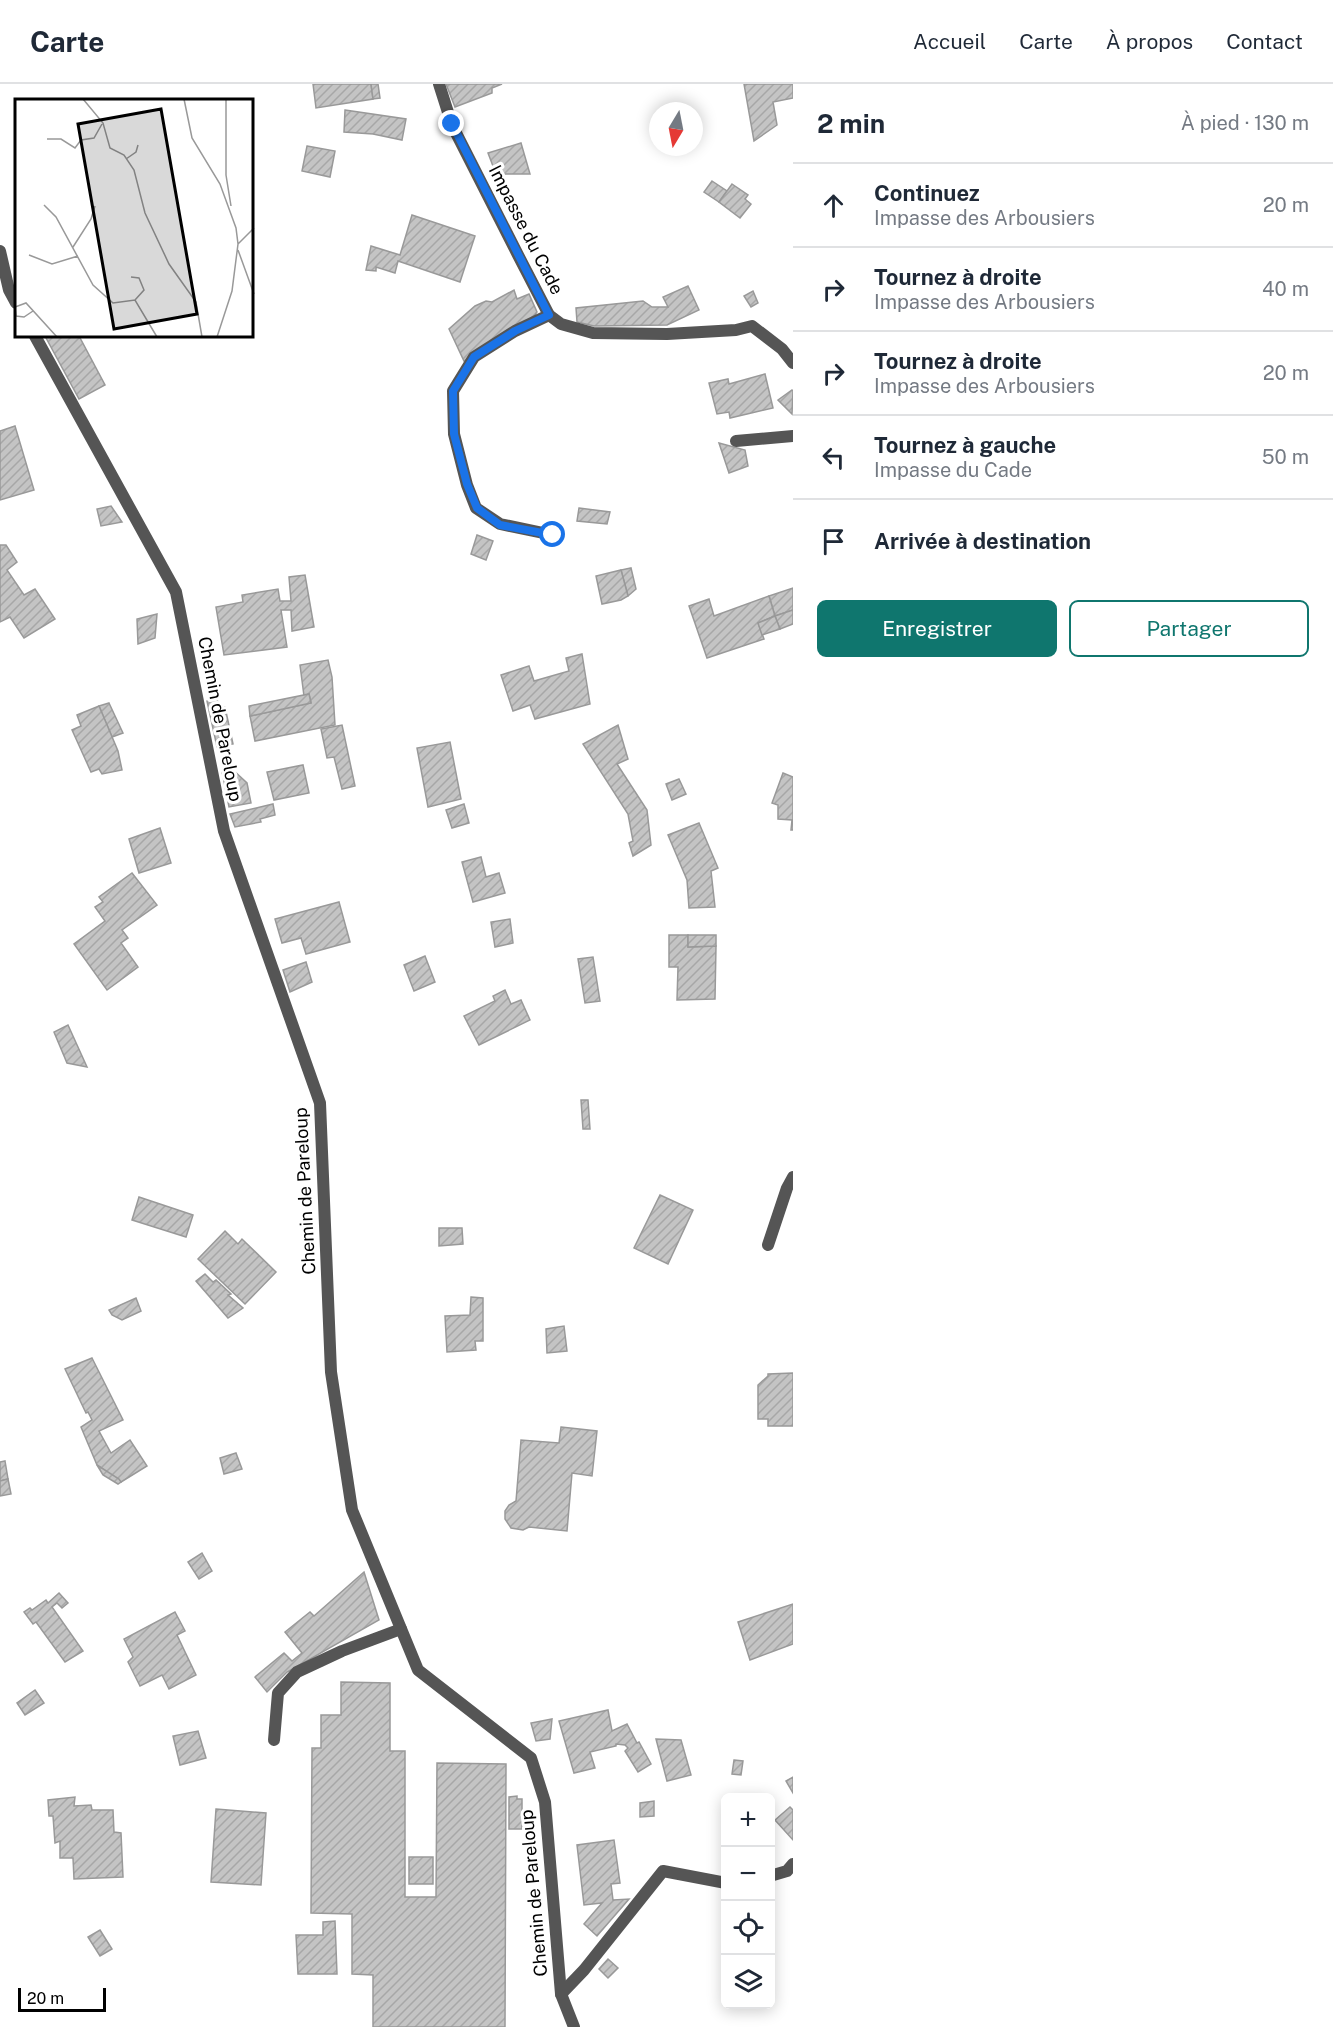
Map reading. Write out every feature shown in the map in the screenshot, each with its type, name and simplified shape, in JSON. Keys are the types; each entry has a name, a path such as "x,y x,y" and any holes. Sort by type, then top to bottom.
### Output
{"street":[{"name":"Impasse du Cade","path":"439,84 452,124 549,315 561,324 593,333 667,334 735,330 752,326 782,350 793,363"},
{"path":"0,251 9,290 15,301"},
{"path":"549,315 515,331 474,357 453,391 454,434 467,484 477,508 500,525 553,535"},
{"name":"Chemin de Pareloup","path":"36,338 176,592 224,831 320,1103 331,1372 352,1510 418,1670 531,1758 545,1802 561,1994 574,2027"},
{"path":"736,441 793,436"},
{"path":"768,1245 787,1188 793,1177"},
{"path":"274,1740 278,1693 297,1672 342,1651 401,1629"},
{"path":"775,1875 788,1871 793,1864"},
{"path":"561,1994 584,1970 663,1871 721,1882"}],"building":[{"path":"313,84 371,84 373,99 316,108"},
{"path":"371,84 378,84 380,98 373,99"},
{"path":"446,84 502,84 492,88 492,93 455,107"},
{"path":"744,84 793,84 793,98 773,102 777,125 754,141"},
{"path":"345,110 406,119 402,140 373,134 344,132"},
{"path":"521,143 530,174 496,174 488,153"},
{"path":"307,146 335,151 330,177 302,171"},
{"path":"712,181 727,191 719,202 704,192"},
{"path":"732,184 748,195 745,199 751,204 740,218 719,202"},
{"path":"412,215 475,236 460,282 398,261 395,273 376,267 376,271 366,270 371,246 400,255"},
{"path":"688,286 699,310 667,325 594,326 577,322 576,308 643,301 652,307 668,307 663,297"},
{"path":"514,290 517,299 529,294 537,312 535,315 497,342 495,338 464,361 449,329 475,306 486,301 492,302"},
{"path":"753,291 758,303 751,307 744,296"},
{"path":"46,338 80,338 105,385 79,399"},
{"path":"765,374 773,408 730,418 729,412 717,414 709,383 728,379 729,384"},
{"path":"793,391 792,414 778,400"},
{"path":"15,426 34,490 0,500 0,431"},
{"path":"719,443 745,450 748,466 729,473"},
{"path":"111,506 122,522 101,526 97,509"},
{"path":"579,508 610,512 607,524 577,521"},
{"path":"477,535 493,541 486,560 471,554"},
{"path":"0,545 6,545 17,562 7,570 24,595 35,589 55,619 24,638 10,617 0,622"},
{"path":"631,568 636,589 628,596 621,570"},
{"path":"621,570 628,596 602,604 596,576"},
{"path":"305,575 314,627 292,631 291,610 281,610 287,647 224,655 216,607 243,602 242,595 278,589 280,601 291,601 289,577"},
{"path":"793,588 793,610 775,616 769,596"},
{"path":"769,596 775,616 758,623 764,639 707,658 689,606 709,599 714,616"},
{"path":"793,610 793,624 780,629 775,616"},
{"path":"157,614 155,638 138,644 137,619"},
{"path":"775,616 780,629 762,635 758,623"},
{"path":"582,654 590,704 535,719 530,705 513,711 501,675 529,666 534,681 569,671 566,658"},
{"path":"328,660 332,677 335,725 255,741 250,716 311,703 309,694 304,696 300,665"},
{"path":"309,694 311,703 250,716 249,706"},
{"path":"217,699 219,708 225,707 233,744 217,747 207,701"},
{"path":"109,703 123,733 112,737 99,706"},
{"path":"99,706 118,751 122,770 102,774 99,769 91,772 72,730 81,726 77,715"},
{"path":"342,725 355,786 342,789 334,757 327,758 321,729"},
{"path":"618,725 628,759 617,764 647,810 651,845 633,856 629,843 633,841 628,814 583,744"},
{"path":"450,742 461,799 428,807 417,748"},
{"path":"303,765 309,793 274,800 267,772"},
{"path":"232,769 247,783 251,803 229,807 222,771"},
{"path":"783,773 793,777 793,830 791,830 792,820 778,819 778,805 772,803"},
{"path":"679,779 686,794 672,800 666,784"},
{"path":"273,804 275,815 260,819 261,822 235,827 230,814"},
{"path":"464,804 469,823 452,828 446,810"},
{"path":"699,823 718,868 711,871 715,907 689,908 687,880 668,835"},
{"path":"160,828 171,863 139,873 129,839"},
{"path":"481,857 486,877 499,873 505,893 473,902 462,862"},
{"path":"132,873 157,905 122,930 128,938 121,943 138,967 107,990 74,944 105,921 95,907 103,902 99,897"},
{"path":"339,902 350,942 306,954 301,938 282,943 275,919"},
{"path":"510,919 513,943 495,947 491,922"},
{"path":"669,935 688,935 688,947 716,946 715,999 677,1000 678,967 669,967"},
{"path":"688,935 716,935 716,946 688,947"},
{"path":"425,956 435,982 414,991 404,965"},
{"path":"593,957 600,1001 585,1003 578,959"},
{"path":"306,962 312,982 290,992 283,970"},
{"path":"505,990 511,1004 521,1000 530,1020 479,1045 464,1016 495,1001 493,996"},
{"path":"68,1025 87,1067 67,1063 54,1032"},
{"path":"581,1100 588,1100 590,1129 583,1129"},
{"path":"660,1195 693,1210 668,1264 634,1248"},
{"path":"139,1197 193,1215 186,1237 132,1220"},
{"path":"439,1228 462,1228 463,1244 439,1246"},
{"path":"225,1231 238,1244 242,1239 276,1272 245,1304 198,1259"},
{"path":"205,1274 213,1282 216,1280 243,1308 228,1318 196,1281"},
{"path":"471,1297 483,1298 483,1341 475,1341 476,1350 447,1352 445,1316 470,1315"},
{"path":"136,1298 141,1311 122,1320 112,1315 109,1310"},
{"path":"564,1326 567,1351 547,1353 546,1329"},
{"path":"92,1358 123,1420 99,1431 111,1453 130,1440 147,1466 121,1482 97,1465 81,1427 92,1420 88,1412 86,1413 65,1369"},
{"path":"793,1373 793,1426 768,1426 768,1419 758,1419 758,1385 768,1374"},
{"path":"561,1427 597,1431 592,1476 572,1473 567,1531 529,1527 523,1530 511,1528 505,1519 505,1511 516,1501 521,1440 559,1443"},
{"path":"236,1453 242,1469 224,1474 220,1458"},
{"path":"5,1461 8,1479 0,1481 0,1462"},
{"path":"97,1465 121,1482 118,1484 103,1475"},
{"path":"8,1479 11,1494 0,1496 0,1481"},
{"path":"202,1553 212,1571 199,1579 188,1562"},
{"path":"364,1572 379,1620 287,1672 267,1692 255,1677 284,1653 292,1661 302,1653 285,1632 310,1612 314,1616"},
{"path":"59,1593 68,1603 62,1608 57,1603 52,1607 83,1651 65,1662 36,1622 33,1624 24,1612 30,1608 32,1610 46,1600 48,1603"},
{"path":"793,1604 793,1644 750,1660 738,1622"},
{"path":"175,1612 185,1631 177,1635 196,1675 169,1689 162,1675 140,1686 128,1662 133,1657 124,1639"},
{"path":"341,1682 390,1683 390,1751 405,1751 405,1897 436,1897 437,1763 506,1764 505,2027 373,2027 373,1975 352,1974 352,1914 311,1913 312,1748 321,1748 321,1715 341,1715"},
{"path":"35,1690 44,1703 25,1715 17,1703"},
{"path":"608,1710 612,1731 627,1724 651,1764 638,1772 625,1751 628,1748 625,1745 616,1744 616,1746 590,1752 595,1768 574,1773 559,1721"},
{"path":"552,1719 550,1739 536,1741 531,1723"},
{"path":"198,1731 206,1758 180,1765 173,1736"},
{"path":"656,1739 681,1740 691,1775 667,1781"},
{"path":"734,1760 743,1761 741,1775 732,1774"},
{"path":"793,1777 793,1793 786,1781"},
{"path":"517,1796 517,1799 522,1799 522,1829 509,1829 509,1797"},
{"path":"75,1797 74,1806 91,1805 92,1810 113,1810 114,1832 121,1833 123,1877 74,1879 73,1858 60,1858 60,1841 55,1843 53,1816 49,1816 48,1800"},
{"path":"654,1801 654,1816 640,1817 640,1803"},
{"path":"790,1807 793,1810 793,1840 775,1820"},
{"path":"216,1809 266,1813 261,1885 211,1882"},
{"path":"614,1840 620,1883 611,1884 613,1900 629,1899 597,1936 584,1924 602,1903 584,1905 577,1845"},
{"path":"409,1857 433,1857 433,1884 409,1884"},
{"path":"335,1921 337,1974 298,1974 296,1935 323,1935 323,1922"},
{"path":"100,1930 112,1949 100,1956 88,1937"},
{"path":"608,1959 618,1968 608,1978 599,1969"}],"route":[{"path":"452,124 549,315 515,331 474,357 453,391 454,434 467,484 477,508 500,525 553,535"}]}
